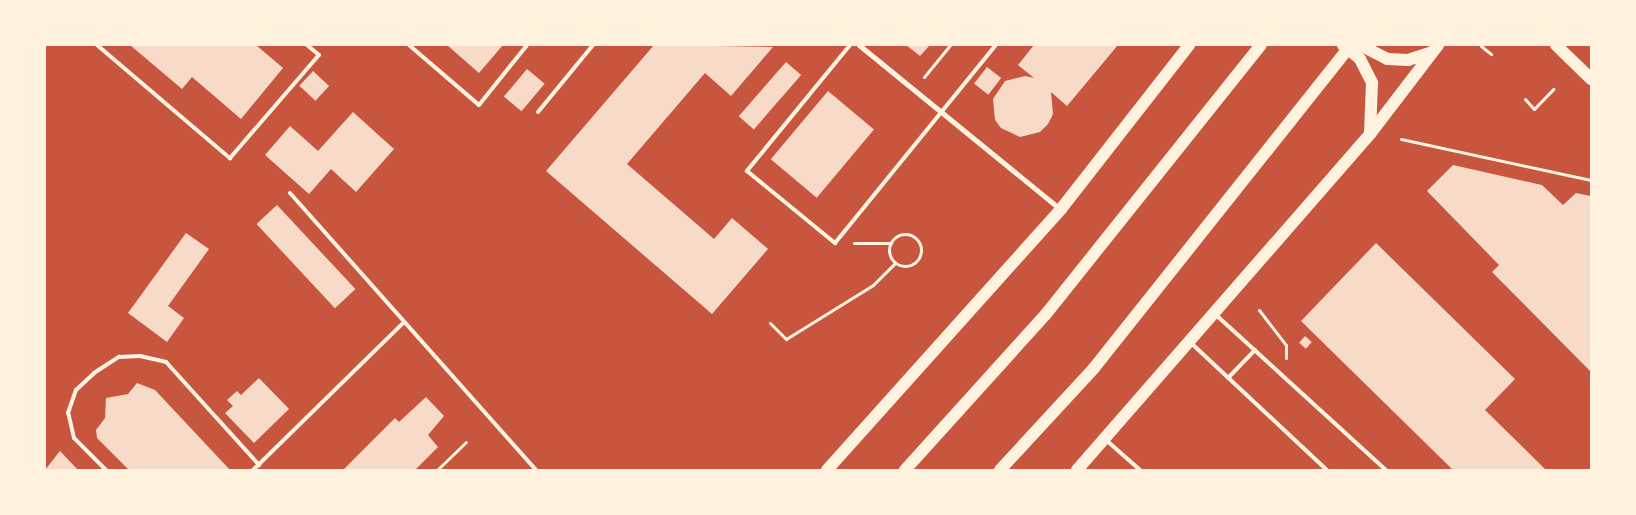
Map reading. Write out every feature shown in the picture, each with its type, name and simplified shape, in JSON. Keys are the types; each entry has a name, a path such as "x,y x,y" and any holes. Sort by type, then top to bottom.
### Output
{"main road":[{"path":"827,470 1060,209 1189,45"},
{"path":"905,470 1046,314 1261,45"},
{"path":"1342,45 1360,60 1372,83 1370,134"},
{"path":"1000,470 1094,368 1351,45"},
{"path":"1360,45 1388,59 1408,60 1435,49"},
{"path":"1556,45 1591,79"},
{"path":"1077,470 1370,134 1435,49"}],"street":[{"path":"859,45 1060,209"}],"lane":[{"path":"96,45 230,158 319,56 307,45"},
{"path":"408,45 478,105 527,45"},
{"path":"538,112 593,45"},
{"path":"850,45 747,171 835,243 996,45"},
{"path":"290,193 536,470"},
{"path":"1215,314 1386,470"},
{"path":"253,470 404,322"},
{"path":"1190,342 1327,470"},
{"path":"1228,378 1255,350"},
{"path":"106,470 74,438 68,414 76,390 94,373 119,357 133,356 166,362 259,464"},
{"path":"1104,439 1140,470"}],"path":[{"path":"914,90 950,45"},
{"path":"1482,46 1491,54"},
{"path":"1525,99 1534,108 1553,89"},
{"path":"1402,139 1591,180"},
{"path":"770,323 786,339 873,285 895,263 915,263 920,244 902,235 891,243 835,243"},
{"path":"891,243 895,263"},
{"path":"1259,310 1286,345"},
{"path":"437,470 466,442"}],"building":[{"path":"130,45 256,45 283,68 241,119 192,77 182,89"},
{"path":"447,45 503,45 479,73"},
{"path":"654,45 773,47 731,96 705,73 627,164 714,239 732,218 768,249 712,314 546,171"},
{"path":"906,45 930,45 920,56"},
{"path":"1034,45 1118,45 1067,106 1051,92 1053,114 1048,124 1040,132 1020,137 1001,128 995,120 993,99 1005,81 1025,76 1034,78 1018,65"},
{"path":"786,62 801,75 754,129 739,116"},
{"path":"987,67 1001,78 988,95 974,84"},
{"path":"527,69 545,84 521,111 504,97"},
{"path":"313,71 329,86 315,101 299,86"},
{"path":"828,91 874,130 817,198 771,159"},
{"path":"353,112 394,149 356,192 331,169 309,194 265,155 290,126 318,151"},
{"path":"1453,165 1542,185 1563,205 1576,193 1591,196 1591,372 1492,272 1499,265 1427,191"},
{"path":"277,205 355,289 335,308 257,224"},
{"path":"186,233 209,249 168,306 184,318 167,342 128,313"},
{"path":"1376,243 1515,379 1485,410 1546,470 1453,470 1301,321"},
{"path":"1305,336 1312,342 1306,349 1299,343"},
{"path":"259,378 289,409 254,443 225,413 233,406 227,400 237,391 241,395"},
{"path":"137,383 155,390 230,470 129,470 97,438 96,430 105,418 106,398 128,394"},
{"path":"426,397 444,416 428,435 438,447 415,470 343,470 395,418 399,422"},
{"path":"60,451 78,470 45,470"}]}
